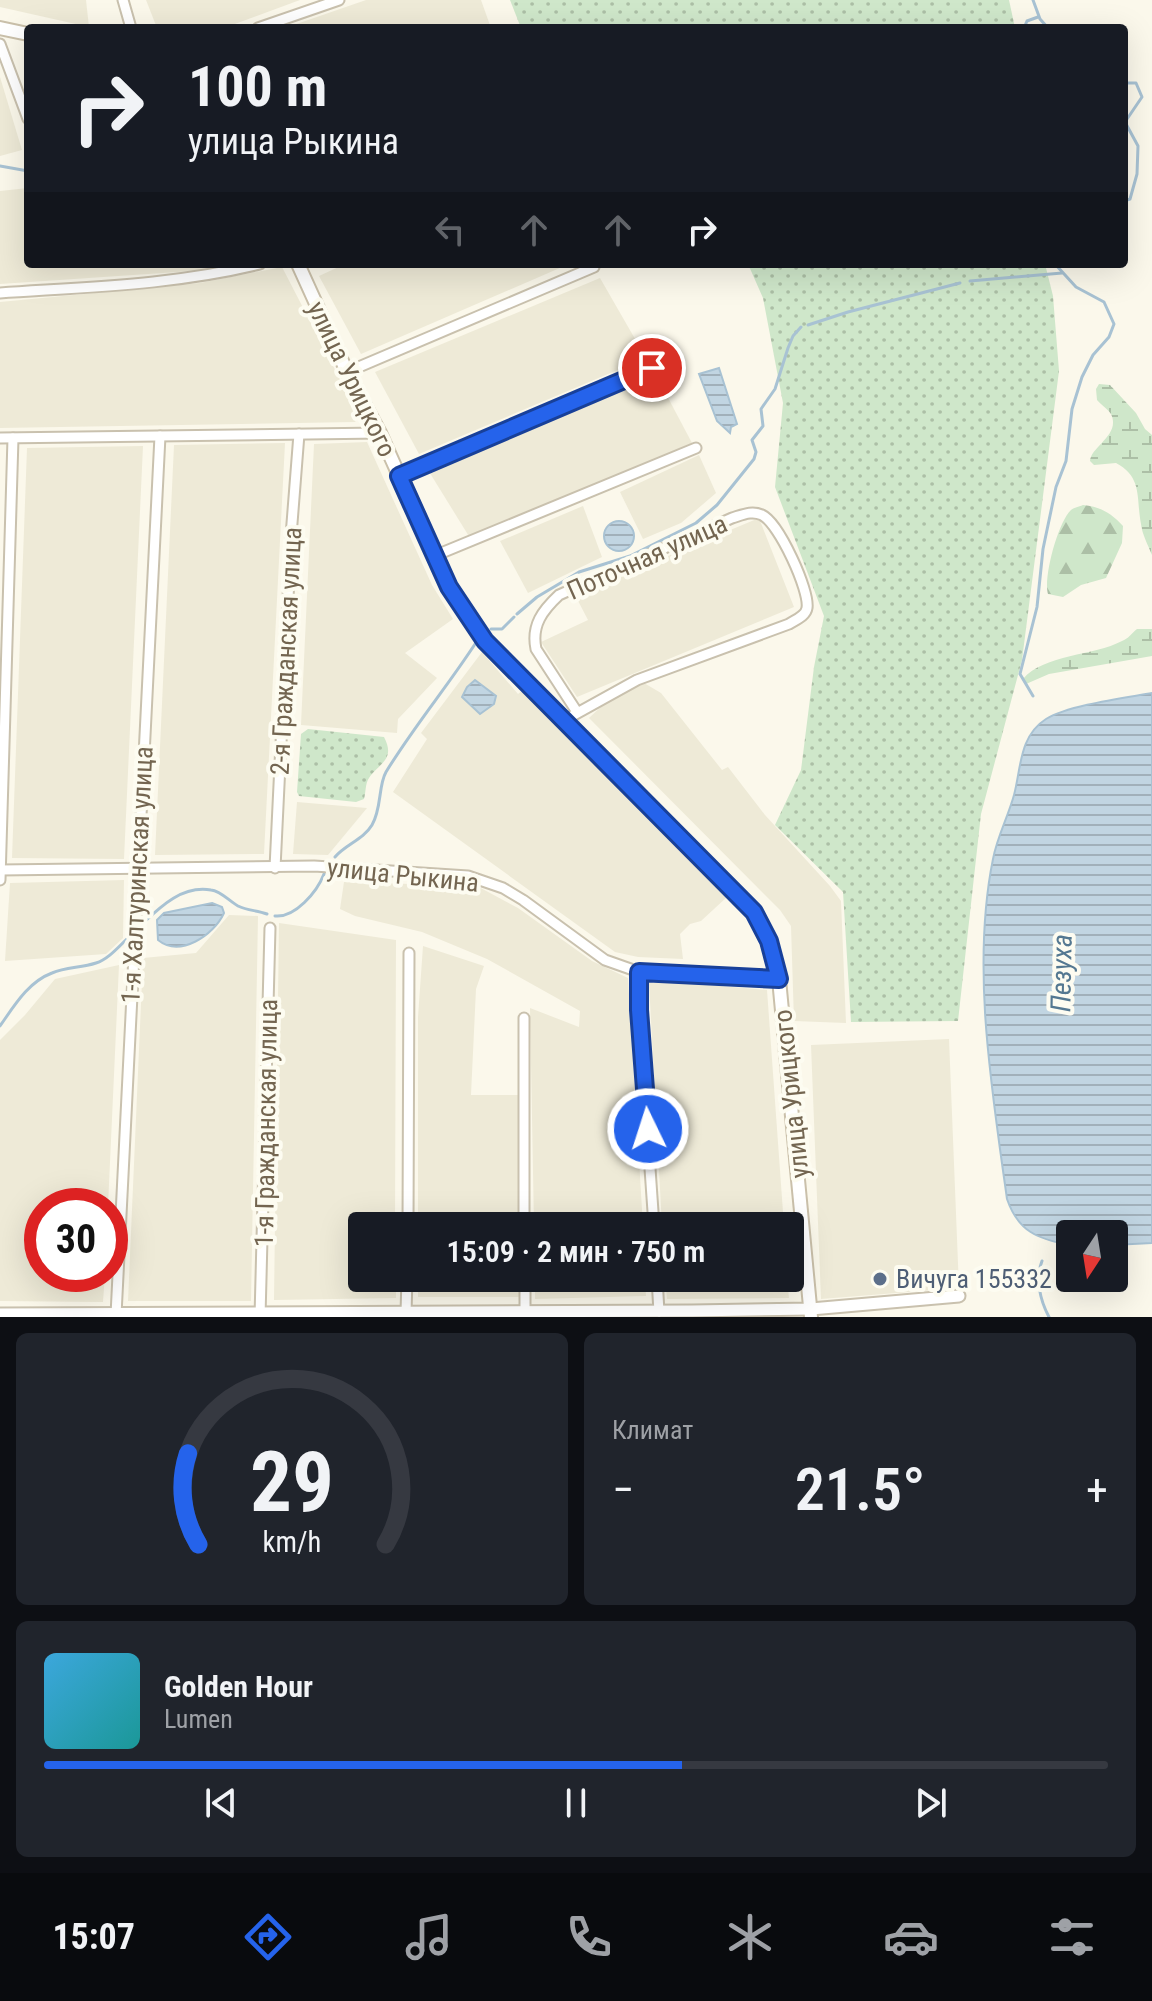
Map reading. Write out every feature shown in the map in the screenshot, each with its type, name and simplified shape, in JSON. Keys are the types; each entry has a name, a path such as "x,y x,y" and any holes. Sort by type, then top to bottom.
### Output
{"main road":[{"path":"0,28 24,33"},
{"name":"улица Урицкого","path":"301,268 449,587 485,641 754,912 769,941 779,979 811,1313"}],"street":[{"path":"123,0 130,24"},
{"path":"270,24 339,0"},
{"path":"0,44 24,108"},
{"path":"0,293 171,281 244,268"},
{"path":"347,372 592,268"},
{"path":"399,476 652,368"},
{"path":"0,438 380,433"},
{"name":"2-я Гражданская улица","path":"275,868 299,434"},
{"name":"1-я Халтуринская улица","path":"120,1316 137,870 160,436"},
{"path":"0,880 13,438"},
{"path":"434,556 696,448"},
{"name":"Поточная улица","path":"750,513 763,515 773,524 794,558 807,610 789,624 637,680 577,712 536,649 535,626 544,609 559,595 732,518 750,513"},
{"path":"563,721 577,712"},
{"name":"улица Рыкина","path":"0,870 314,866 468,876 523,900 605,960 639,972 779,979"},
{"name":"1-я Гражданская улица","path":"260,1314 270,928"},
{"path":"408,1212 409,953"},
{"path":"639,972 653,1212"},
{"path":"524,1018 524,1212"},
{"path":"406,1313 407,1292"},
{"path":"525,1292 525,1312"},
{"path":"658,1292 659,1312"},
{"path":"0,1314 811,1313 959,1296"}],"shaded area":[{"path":"0,0 86,0 89,24 76,24 0,7"},
{"path":"146,0 300,0 235,24 155,24"},
{"path":"366,0 481,0 490,24 297,24"},
{"path":"0,77 22,150 0,156"},
{"path":"24,188 24,268 225,268 0,284 0,191"},
{"path":"283,268 359,416 355,422 0,428 0,302 200,283"},
{"path":"336,268 560,268 361,354 319,276"},
{"path":"600,278 646,358 419,454 375,372"},
{"path":"656,375 692,443 470,538 428,470"},
{"path":"367,442 432,585 453,619 405,653 437,678 398,719 397,733 301,725 314,444"},
{"path":"285,443 264,854 155,855 174,445"},
{"path":"143,446 124,859 12,858 27,448"},
{"path":"699,455 716,493 681,523 643,539 620,492"},
{"path":"583,506 602,557 528,593 500,541"},
{"path":"759,518 794,607 577,697 541,642 588,620 575,595"},
{"path":"482,652 518,694 523,690 727,897 701,921 690,924 680,934 683,959 638,957 615,952 393,792 427,739 421,733"},
{"path":"644,683 661,693 722,770 728,767 765,815 841,901 846,1023 794,1021 791,926 780,910 589,718 606,702"},
{"path":"297,802 367,808 328,855 293,854"},
{"path":"124,880 123,938 106,954 5,961 10,883"},
{"path":"344,882 477,886 518,908 592,961 628,978 642,1212 534,1212 530,1008 579,1027 580,1011 487,959 422,932 355,916 340,909"},
{"path":"229,915 258,916 251,1301 128,1301 143,958 196,953"},
{"path":"279,923 396,940 395,1212 348,1212 348,1292 396,1292 396,1298 274,1300"},
{"path":"423,946 484,966 476,989 471,1095 518,1095 519,1212 418,1212 418,1017"},
{"path":"119,965 109,1188 24,1188 24,1292 104,1292 103,1302 0,1301 0,1040 55,979"},
{"path":"673,982 767,990 783,1212 661,1212 649,983"},
{"path":"949,1039 959,1288 821,1299 811,1045"},
{"path":"418,1292 520,1292 520,1297 418,1297"},
{"path":"535,1292 646,1292 646,1296 535,1299"},
{"path":"666,1292 788,1292 789,1298 667,1299"}],"green space":[{"path":"510,0 1009,0 1014,24 519,24"},
{"path":"750,268 1046,268 1053,296 1059,371 1022,660 981,814 958,1021 851,1022 843,892 775,825 801,770 824,616 775,487 783,403 763,298"},
{"path":"1099,384 1110,385 1152,435 1152,555 1143,532 1137,489 1131,475 1116,463 1094,465 1090,461 1109,434 1113,421 1110,412 1097,400"},
{"path":"1083,505 1100,509 1119,521 1123,526 1122,543 1106,578 1081,585 1063,597 1048,594 1050,564 1061,526 1071,510"},
{"path":"1137,629 1152,629 1152,656 1049,674 1026,684 1023,679 1032,671 1056,660 1111,646"},
{"path":"308,729 384,737 387,756 368,780 364,799 356,802 299,796 301,734"}],"water":[{"path":"719,368 737,424 731,427 730,433 717,421 699,374"},
{"path":"619,521 625,522 633,530 633,542 625,550 619,551 613,550 605,542 604,536 605,530 613,522"},
{"path":"475,680 496,696 494,704 480,714 462,697"},
{"path":"1152,693 1152,1243 1128,1244 1128,1220 1056,1220 1056,1242 1030,1232 1017,1219 1007,1199 986,1029 984,942 987,900 995,851 1014,795 1022,754 1031,734 1046,719 1097,703"},
{"path":"212,903 222,907 224,913 205,936 196,942 176,946 158,940 157,920 164,913"}],"waterway":[{"name":"Пезуха","path":"1033,0 1044,24"},
{"path":"1026,24 1038,17"},
{"name":"Пезуха","path":"1128,83 1136,83 1142,97 1128,118"},
{"name":"Пезуха","path":"1128,128 1138,146 1137,174 1128,200"},
{"path":"0,166 24,170"},
{"name":"Пезуха","path":"1033,696 1020,674 1037,607 1043,549 1056,487 1066,461 1072,409 1082,377 1093,355 1109,337 1114,324 1104,302 1076,287 1059,268"},
{"path":"970,281 1062,273"},
{"path":"808,325 960,283"},
{"path":"517,614 537,597 579,572 630,556 696,523 717,505 754,459 756,452 752,440 763,426 761,409 775,389 793,336 801,327"},
{"path":"491,629 502,629 514,617"},
{"path":"335,857 372,825 386,772 477,641"},
{"path":"275,916 283,916 297,908 316,888 324,874"},
{"path":"141,925 172,899 200,889 215,891 238,906 267,914"},
{"path":"0,1026 22,995 43,977 101,961 130,936"},
{"name":"Пезуха","path":"1042,1261 1040,1289 1049,1317"}],"place":[{"name":"Вичуга 155332","path":"880,1279"}],"route":[{"path":"648,1129 639,972 779,979 769,941 754,912 485,641 449,587 399,476 652,368"}]}
